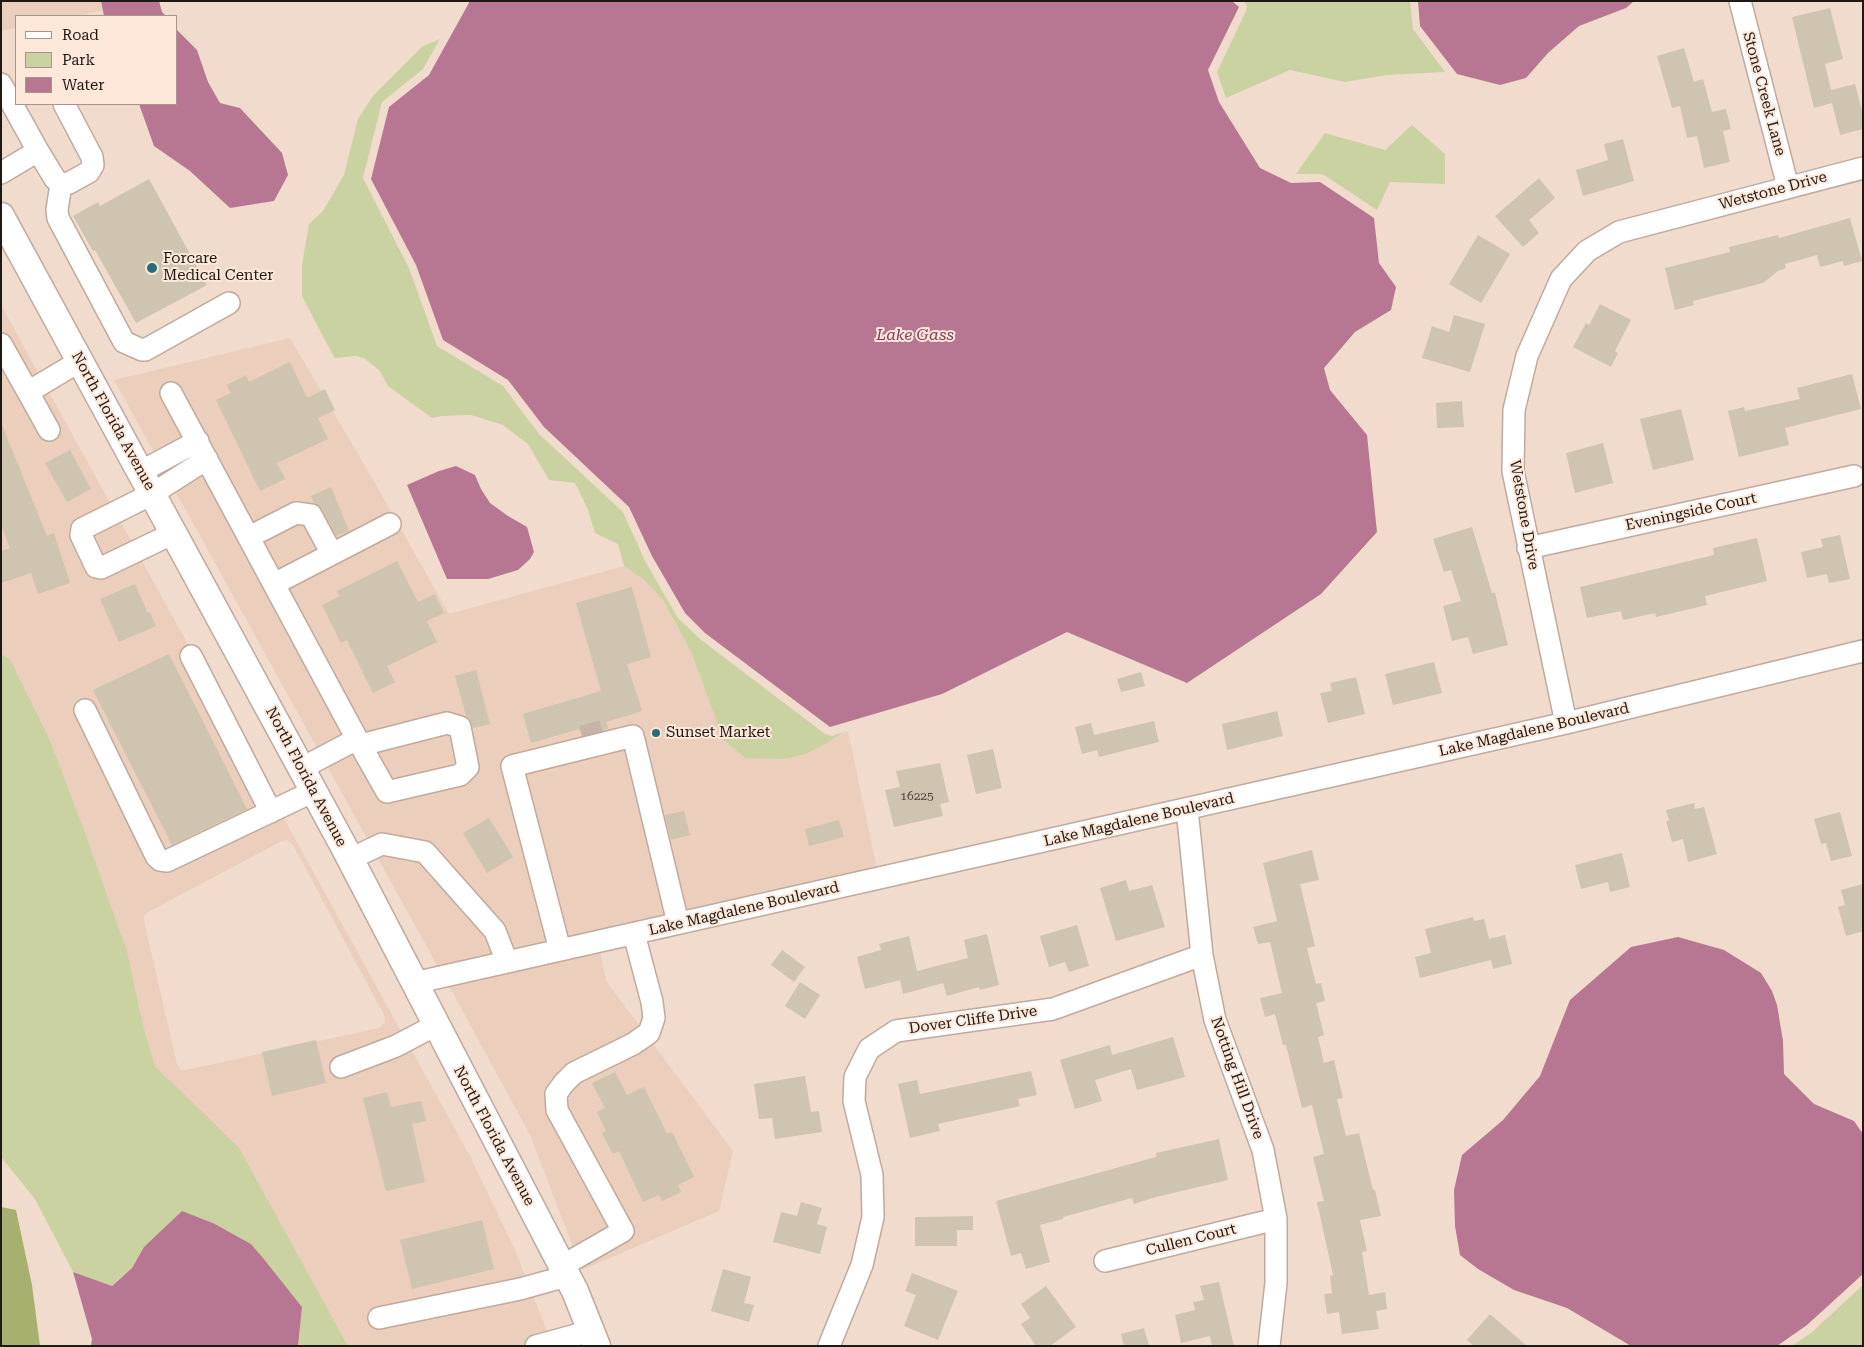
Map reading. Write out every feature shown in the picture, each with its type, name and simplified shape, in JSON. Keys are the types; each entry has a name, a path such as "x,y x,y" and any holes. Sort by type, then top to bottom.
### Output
{"main road":[{"name":"North Florida Avenue","path":"1,216 302,768 565,1271 594,1338"}],"street":[{"name":"Stone Creek Lane","path":"1740,1 1788,187"},
{"path":"1,84 55,179 61,184 69,184 89,172 93,165 92,157 65,105"},
{"path":"1,173 38,151"},
{"name":"Wetstone Drive","path":"1566,723 1513,470 1514,410 1527,356 1560,279 1587,251 1619,232 1863,168"},
{"path":"61,184 57,210 58,218 124,342 145,350 229,303"},
{"path":"1,344 49,430"},
{"path":"28,392 80,360"},
{"path":"171,393 359,742 387,792 460,775 468,767 460,727 446,723 359,742 302,768"},
{"path":"174,533 101,568 96,566 81,536 82,529 146,483 202,450"},
{"name":"Eveningside Court","path":"1528,548 1854,476"},
{"path":"249,537 296,512 311,515 332,554"},
{"path":"274,584 390,524"},
{"name":"Lake Magdalene Boulevard","path":"414,983 1566,723 1863,651"},
{"path":"191,656 271,812"},
{"path":"85,710 156,856 160,860 167,861 314,791"},
{"path":"560,950 512,766 611,735 633,736 678,923"},
{"name":"Notting Hill Drive","path":"1187,809 1202,955 1215,1020 1263,1150 1276,1218 1276,1283 1269,1346"},
{"path":"350,859 382,844 425,852 495,932 507,962"},
{"path":"380,1318 520,1289 565,1271 623,1231 557,1110 556,1094 574,1073 633,1044 649,1033 654,1018 653,1010 634,934"},
{"name":"Dover Cliffe Drive","path":"829,1346 862,1265 873,1218 872,1175 854,1101 855,1077 870,1048 896,1031 1053,1009 1202,955"},
{"path":"341,1067 396,1046 436,1025"},
{"name":"Cullen Court","path":"1105,1260 1276,1218"},
{"path":"536,1346 594,1338"}],"shaded area":[{"path":"1,1 101,1 102,11 81,15 15,15 15,28 1,31"},
{"path":"1,305 471,1158 515,1250 553,1346 348,1346 295,1251 166,1076 155,1066 143,1025 127,951 86,835 50,740 10,659 1,654","holes":["287,840 293,845 384,1015 385,1023 379,1028 181,1070 177,1064 144,916 148,912 282,841"]},
{"path":"290,338 449,614 624,566 644,580 663,600 691,652 706,693 806,754 848,731 877,869 438,967 114,380"},
{"path":"600,951 606,981 733,1151 719,1211 582,1270 530,1135 449,986"}],"green space":[{"path":"1244,1 1410,1 1413,29 1445,72 1387,75 1345,82 1290,70 1226,98 1217,72 1246,11 1247,6"},
{"path":"440,39 423,69 382,102 363,178 409,268 437,346 503,386 539,434 623,512 645,561 678,618 700,639 825,734 832,736 846,731 827,743 806,754 783,759 745,758 724,740 691,652 663,600 644,580 624,566 618,544 595,533 588,510 575,483 549,480 528,444 503,425 471,415 432,418 388,386 380,371 364,358 355,356 335,358 326,342 302,296 302,265 309,224 323,211 344,175 358,119 373,96 423,46"},
{"path":"1412,125 1445,154 1445,184 1390,182 1377,210 1324,175 1296,174 1325,133 1385,150"},
{"path":"1,654 10,659 50,740 86,835 127,951 143,1025 155,1066 239,1148 348,1346 298,1346 302,1307 251,1244 215,1224 144,1247 132,1268 111,1286 73,1272 35,1199 1,1157"},
{"path":"1,1207 16,1210 32,1285 40,1346 1,1346"},
{"path":"1863,1285 1863,1346 1792,1346 1812,1332"}],"water":[{"path":"101,1 159,1 162,12 165,15 104,15"},
{"name":"Lake Gass","path":"470,1 1232,1 1239,7 1208,70 1219,102 1260,168 1291,183 1320,182 1374,218 1379,263 1396,287 1391,310 1355,332 1324,368 1330,390 1367,435 1377,532 1321,594 1187,683 1067,632 942,694 830,727 705,633 685,613 652,556 629,507 544,427 508,380 443,340 416,265 371,179 389,107 429,75"},
{"path":"1418,1 1634,1 1626,8 1579,26 1548,53 1526,78 1500,85 1457,74 1420,26"},
{"path":"178,31 197,50 208,82 220,103 240,108 282,153 288,175 274,201 230,208 190,171 154,146 139,105 178,105"},
{"path":"456,466 475,475 490,503 527,527 534,552 530,559 518,570 488,579 447,579 407,485"},
{"path":"1678,937 1724,950 1761,973 1772,991 1777,1005 1783,1041 1784,1074 1814,1104 1854,1121 1863,1134 1863,1274 1807,1325 1777,1346 1631,1346 1567,1308 1514,1290 1478,1269 1460,1255 1455,1226 1454,1190 1462,1155 1503,1120 1540,1076 1570,1000 1631,947"},
{"path":"182,1211 215,1224 251,1244 302,1307 298,1346 91,1346 92,1339 73,1272 112,1286 132,1268 144,1247"}],"building":[{"path":"1830,8 1843,59 1825,64 1831,90 1855,84 1863,115 1863,129 1840,135 1832,103 1814,108 1792,17"},
{"path":"1684,48 1694,82 1703,79 1712,112 1726,109 1731,129 1723,131 1730,162 1704,168 1697,136 1687,138 1680,106 1672,108 1657,56"},
{"path":"1623,139 1634,181 1583,196 1576,170 1608,160 1604,144"},
{"path":"1539,178 1555,198 1529,220 1539,233 1523,247 1495,216"},
{"name":"Forcare Medical Center","path":"149,179 207,285 136,323 95,250 93,251 73,216 98,202 100,206"},
{"path":"1850,218 1862,261 1844,266 1843,261 1820,267 1817,255 1785,264 1786,268 1778,271 1763,283 1693,301 1694,305 1675,310 1665,268 1730,252 1729,247 1778,235 1779,238"},
{"path":"1478,235 1510,254 1481,303 1449,284"},
{"path":"1600,304 1631,320 1615,351 1618,353 1611,367 1573,347 1586,323 1589,325"},
{"path":"1454,315 1485,324 1470,372 1422,358 1432,326 1449,332"},
{"path":"290,362 307,398 325,389 335,410 318,418 328,439 277,463 285,479 260,491 216,400 231,393 227,385 246,375 249,382"},
{"path":"1852,374 1861,409 1785,428 1789,445 1739,457 1728,411 1744,407 1745,411 1800,399 1797,388"},
{"path":"1462,401 1464,427 1437,428 1436,403"},
{"path":"1681,409 1694,460 1653,470 1640,419"},
{"path":"2,425 47,536 54,533 70,583 38,594 31,573 1,583 1,551 10,548 1,525"},
{"path":"1603,443 1613,483 1575,493 1566,453"},
{"path":"70,450 91,489 67,502 45,463"},
{"path":"331,487 349,531 336,536 322,509 314,503 311,496"},
{"path":"1472,527 1492,593 1495,593 1508,645 1473,654 1468,637 1452,641 1443,606 1461,601 1451,570 1444,572 1433,539"},
{"path":"1840,535 1850,579 1829,583 1827,574 1807,578 1801,552 1823,547 1821,539"},
{"path":"1757,538 1767,581 1705,596 1707,605 1656,617 1655,613 1623,620 1621,611 1587,618 1580,587 1714,555 1713,548"},
{"path":"397,561 418,602 435,594 444,613 427,621 437,642 387,666 395,682 373,693 347,640 341,643 322,605 340,596 337,591"},
{"path":"135,584 156,626 119,642 100,599"},
{"path":"632,587 651,657 627,664 642,711 606,722 608,729 582,736 579,729 531,743 523,714 601,691 576,603"},
{"path":"169,654 247,809 172,845 93,690"},
{"path":"1434,662 1442,693 1393,705 1385,674"},
{"path":"476,670 490,724 473,728 470,719 466,716 455,676"},
{"path":"1141,672 1145,686 1121,692 1117,679"},
{"path":"1356,677 1365,714 1328,723 1320,693 1332,691 1330,683"},
{"path":"1277,711 1283,736 1227,750 1222,724"},
{"path":"1154,721 1159,742 1099,757 1097,750 1082,754 1075,727 1091,723 1094,735"},
{"path":"993,749 1002,788 976,794 967,755"},
{"path":"940,763 949,802 940,804 943,816 894,827 885,790 900,787 896,771"},
{"path":"1694,803 1695,809 1704,807 1717,854 1688,862 1683,839 1672,842 1666,821 1669,821 1666,810"},
{"path":"684,811 690,835 671,840 665,815"},
{"path":"1840,812 1852,856 1831,861 1826,843 1821,844 1814,819"},
{"path":"489,818 513,857 487,873 463,833"},
{"path":"839,820 844,837 809,846 805,829"},
{"path":"1312,850 1319,880 1300,884 1315,946 1307,948 1316,984 1321,983 1325,1001 1316,1003 1324,1035 1318,1037 1324,1063 1334,1060 1343,1098 1337,1099 1346,1136 1359,1133 1373,1190 1375,1190 1381,1216 1360,1220 1367,1251 1362,1252 1369,1295 1385,1292 1387,1309 1376,1311 1379,1329 1342,1334 1339,1312 1327,1314 1324,1294 1332,1293 1330,1276 1333,1275 1317,1202 1324,1201 1313,1157 1324,1154 1312,1105 1302,1108 1286,1045 1283,1045 1275,1014 1265,1017 1260,998 1282,993 1270,942 1258,944 1253,927 1277,921 1263,863"},
{"path":"1622,853 1630,887 1610,892 1608,882 1581,889 1575,865"},
{"path":"1126,880 1129,891 1152,885 1165,927 1116,941 1100,888"},
{"path":"1863,884 1863,931 1846,936 1838,907 1845,905 1841,890"},
{"path":"1473,917 1474,921 1484,919 1489,939 1505,935 1512,964 1493,969 1491,960 1420,978 1415,957 1431,953 1425,929"},
{"path":"1077,925 1089,966 1069,972 1065,962 1049,967 1040,936"},
{"path":"987,934 999,985 980,990 979,987 947,996 943,983 903,994 900,980 865,989 857,957 881,950 879,944 909,936 917,971 968,958 964,940"},
{"path":"782,950 805,967 794,982 771,965"},
{"path":"800,982 820,995 805,1019 785,1006"},
{"path":"1173,1037 1185,1077 1137,1090 1131,1069 1095,1080 1102,1101 1075,1109 1060,1060 1110,1045 1112,1055"},
{"path":"316,1040 326,1083 272,1096 262,1052"},
{"path":"1031,1071 1037,1095 1018,1099 1020,1106 938,1124 940,1131 910,1138 898,1084 917,1080 920,1094"},
{"path":"615,1072 627,1095 644,1087 667,1134 672,1132 694,1177 678,1185 681,1192 662,1201 659,1195 643,1202 619,1151 613,1154 602,1133 606,1131 597,1112 605,1108 592,1083"},
{"path":"805,1076 811,1112 819,1111 822,1132 775,1139 772,1118 759,1119 754,1084"},
{"path":"387,1092 391,1107 421,1101 426,1121 412,1124 425,1182 386,1191 363,1098"},
{"path":"1219,1139 1228,1180 1134,1204 1132,1198 1040,1225 1050,1262 1026,1269 1021,1253 1011,1256 996,1201 1156,1157 1156,1153"},
{"path":"801,1202 822,1208 817,1224 827,1227 820,1254 773,1242 781,1212 797,1216"},
{"path":"973,1216 973,1230 957,1230 957,1246 915,1246 915,1217"},
{"path":"482,1220 494,1269 412,1289 400,1240"},
{"path":"723,1269 751,1277 744,1303 754,1305 749,1322 711,1311"},
{"path":"912,1273 958,1291 938,1340 904,1326 916,1295 905,1291"},
{"path":"1219,1282 1234,1346 1212,1346 1210,1336 1181,1343 1175,1315 1195,1310 1193,1302 1204,1300 1200,1286"},
{"path":"1046,1286 1076,1327 1050,1346 1036,1346 1021,1324 1030,1318 1021,1304"},
{"path":"1490,1314 1527,1346 1474,1346 1467,1340"},
{"path":"1144,1328 1149,1346 1124,1346 1121,1334"}],"tunnel":[{"path":"582,736 608,729"}],"place":[{"name":"Forcare Medical Center","path":"152,268"},
{"name":"Sunset Market","path":"656,733"}]}
